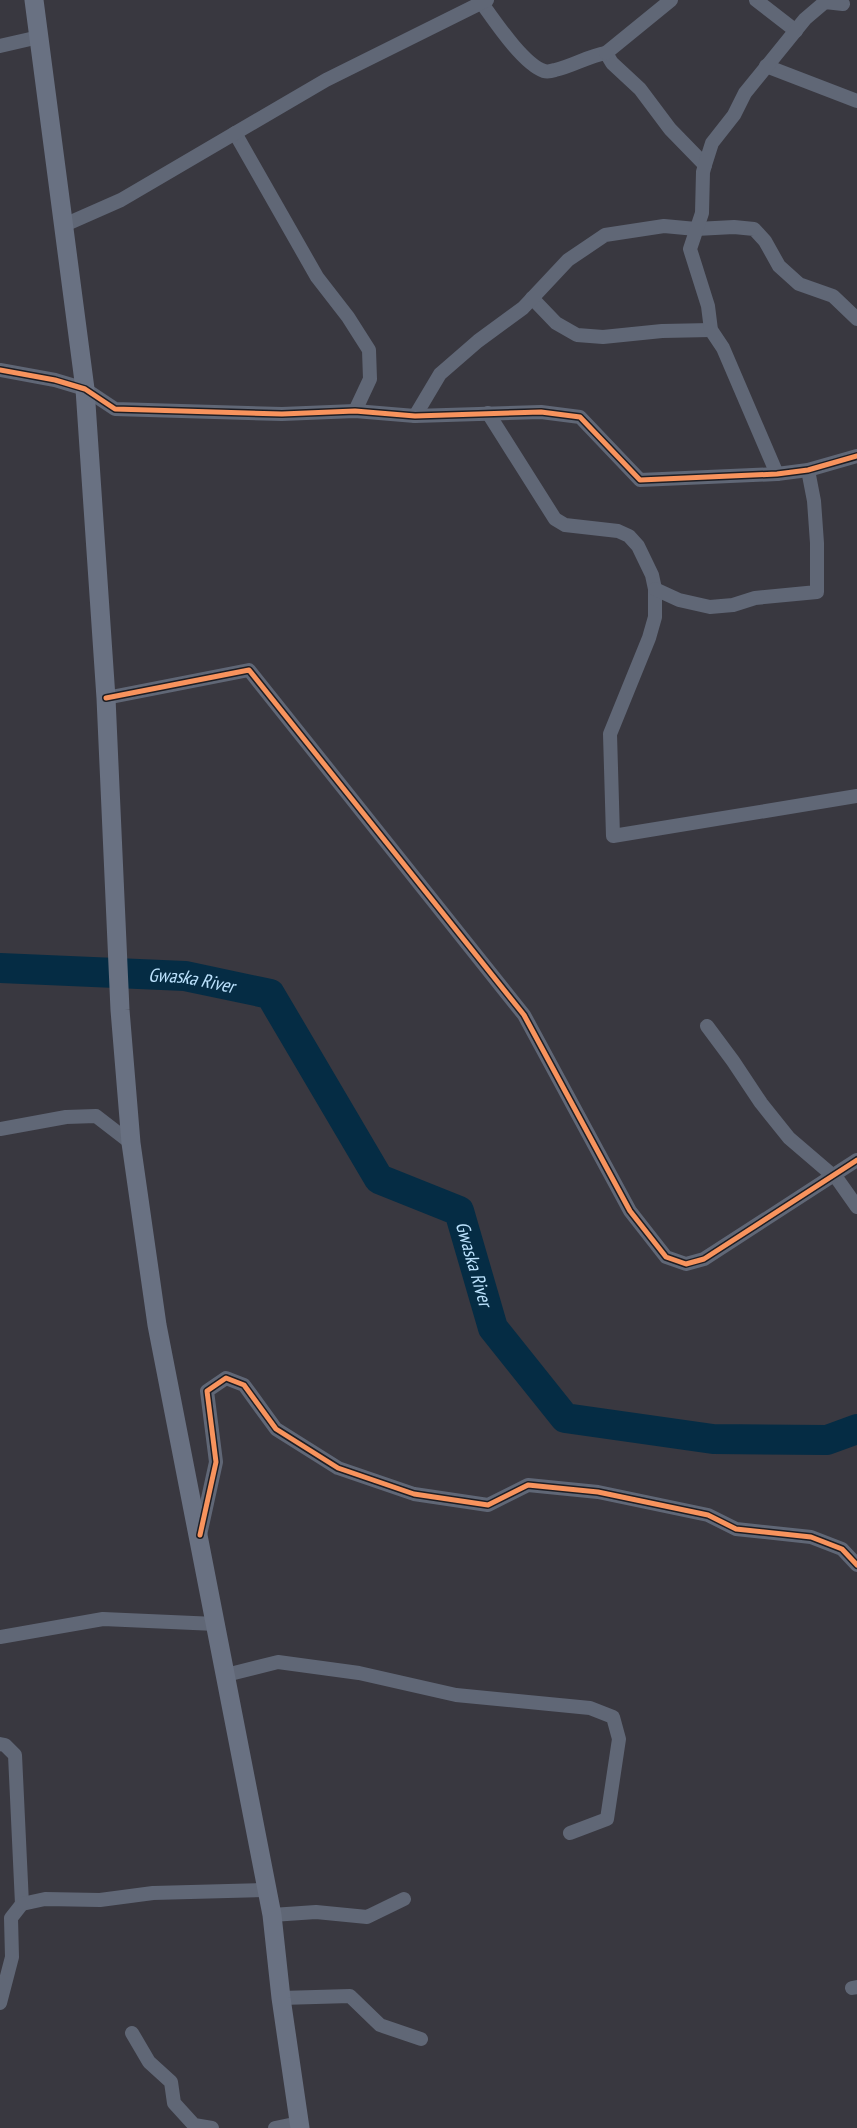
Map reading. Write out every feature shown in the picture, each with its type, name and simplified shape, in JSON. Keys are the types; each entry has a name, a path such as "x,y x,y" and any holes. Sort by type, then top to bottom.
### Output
{"main road":[{"path":"34,0 62,226 85,389 106,698 120,1010 130,1144 157,1325 200,1536 272,1915 281,1998 300,2125"}],"street":[{"path":"62,226 121,200 326,80 484,1 504,36 534,65 545,71 556,70 594,55 606,53 671,0"},
{"path":"756,0 796,30"},
{"path":"777,474 723,348 711,330 708,306 690,250 702,213 703,172 712,143 734,115 746,93 766,66 806,19 825,2 843,4"},
{"path":"0,46 39,37"},
{"path":"606,53 612,63 640,89 670,129 705,164"},
{"path":"766,66 857,100"},
{"path":"236,133 317,277 348,317 370,350 370,379 355,411"},
{"path":"415,416 440,374 478,341 524,308 568,260 605,236 664,226 696,229 754,229 765,241 780,266 799,284 833,296 857,319"},
{"path":"532,298 556,322 577,335 603,337 662,331 711,330"},
{"path":"0,370 55,380 85,389 115,409 282,414 355,411 415,416 541,412 580,417 640,480 777,474 808,470 857,456"},
{"path":"488,413 555,520 565,525 618,531 629,536 638,546 652,575 655,589 655,617 649,638 610,734 613,836 857,796"},
{"path":"655,589 679,600 710,607 733,605 755,598 771,598 817,592 814,501 808,470"},
{"path":"106,698 249,670 524,1015 630,1211 666,1257 686,1264 704,1259 857,1160"},
{"path":"707,1026 761,1104 789,1138 831,1176 838,1180 857,1207"},
{"path":"0,1129 66,1117 96,1116 130,1144"},
{"path":"200,1536 216,1462 207,1391 226,1378 244,1385 276,1429 338,1468 414,1494 488,1505 528,1485 598,1492 708,1515 736,1529 811,1537 842,1549 857,1565"},
{"path":"0,1637 104,1619 216,1624"},
{"path":"226,1675 278,1662 359,1673 456,1695 590,1708 613,1717 619,1739 607,1819 570,1833"},
{"path":"0,1744 5,1745 15,1755 22,1904"},
{"path":"0,2003 12,1957 11,1918 22,1904 46,1899 100,1900 153,1893 267,1890"},
{"path":"272,1915 316,1912 367,1917 404,1899"},
{"path":"281,1998 350,1996 380,2025 421,2039"},
{"path":"132,2033 149,2062 171,2082 174,2103 194,2125 212,2128"},
{"path":"275,2128 300,2125"}],"waterway":[{"name":"Gwaska River","path":"0,968 185,976 270,994 379,1179 459,1211 493,1328 565,1418 713,1439 827,1440 857,1429"}],"cycle path":[{"path":"0,370 55,380 85,389 115,409 282,414 355,411 415,416 541,412 580,417 640,480 777,474 808,470 857,456"},
{"path":"106,698 249,670 524,1015 630,1211 666,1257 686,1264 704,1259 857,1160"},
{"path":"200,1535 216,1462 207,1391 226,1378 244,1385 276,1429 338,1468 414,1494 488,1505 528,1485 598,1492 708,1515 736,1529 811,1537 842,1549 857,1565"}]}
